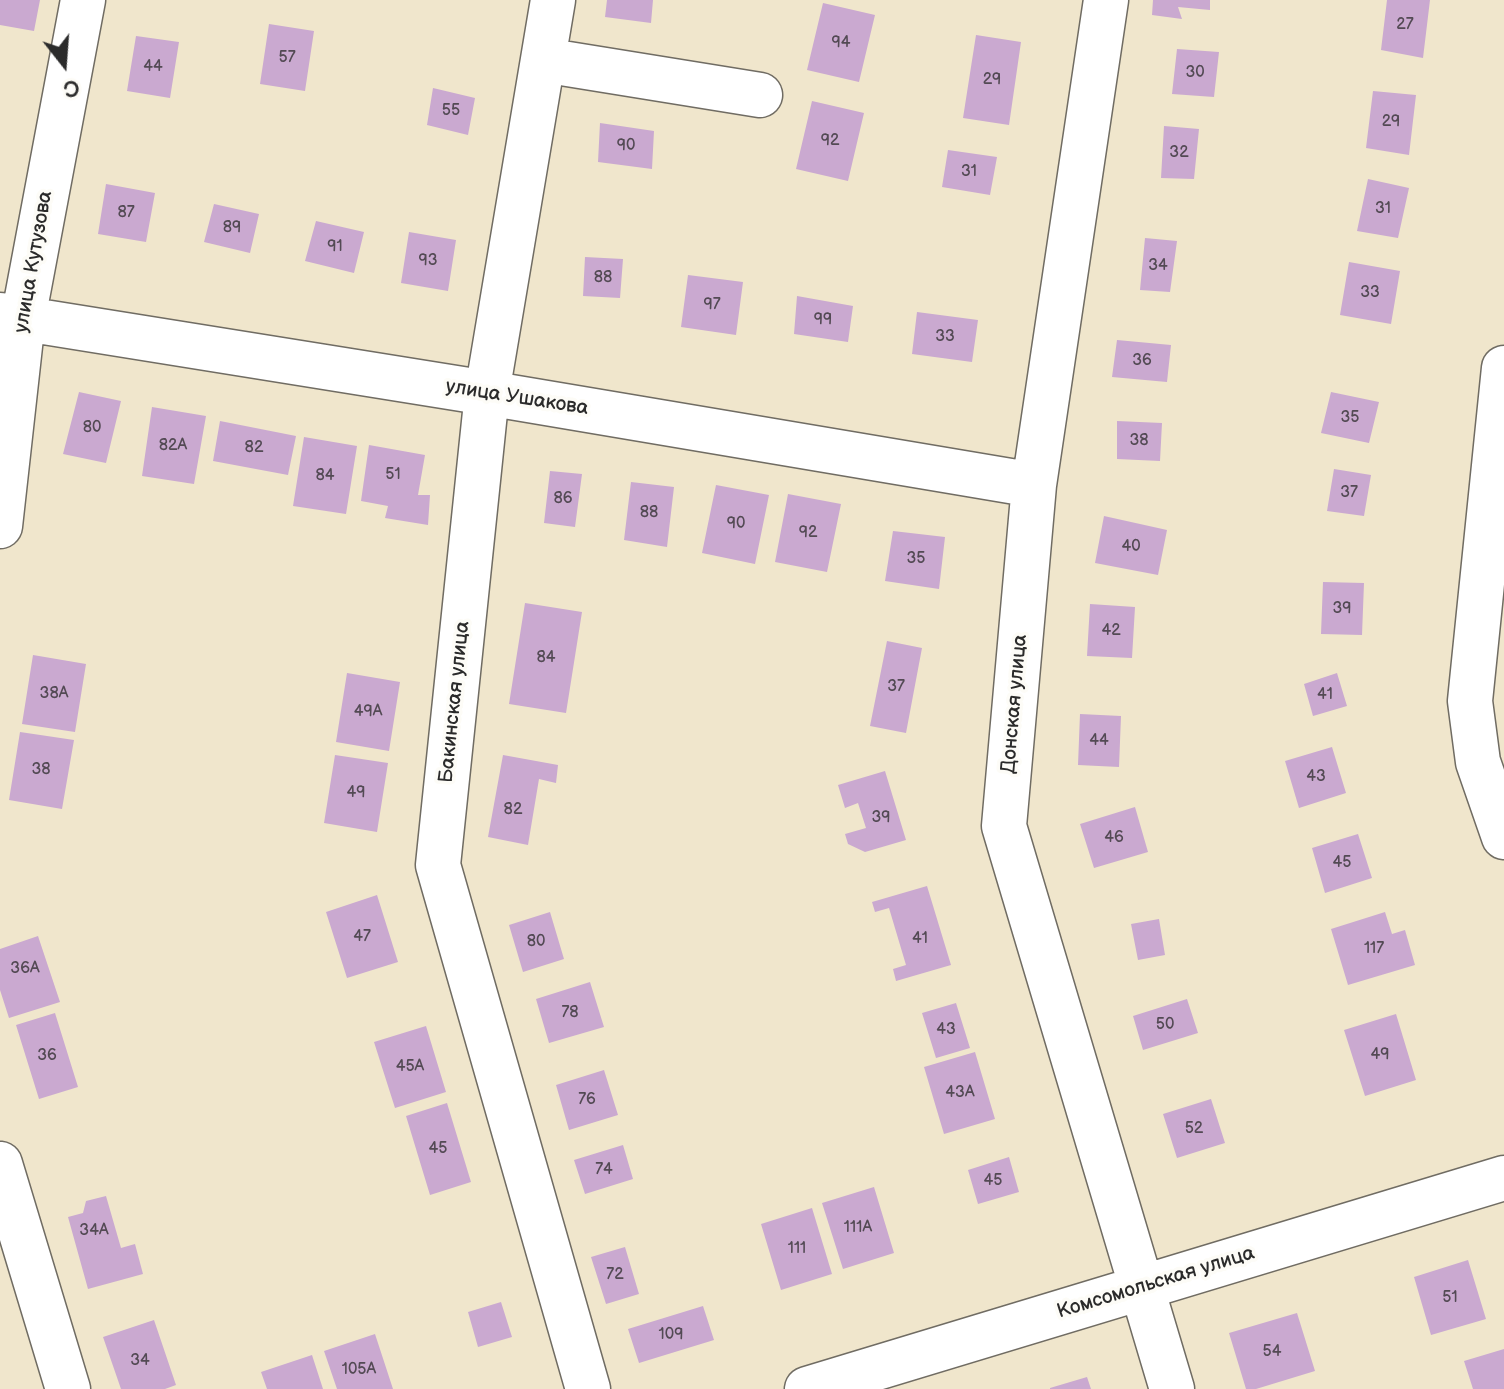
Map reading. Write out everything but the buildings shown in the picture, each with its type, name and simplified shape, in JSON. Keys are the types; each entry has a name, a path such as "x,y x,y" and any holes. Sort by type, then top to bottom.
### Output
{"street":[{"name":"улица Кутузова","path":"0,526 11,317 83,0"},
{"name":"Бакинская улица","path":"553,0 487,393 438,865 588,1389"},
{"name":"Донская улица","path":"1106,0 1034,485 1004,826 1172,1389"},
{"path":"543,60 760,95"},
{"name":"улица Ушакова","path":"11,317 1034,485"},
{"path":"1504,368 1470,701 1478,762 1504,837"},
{"path":"0,1164 68,1389"},
{"name":"Комсомольская улица","path":"807,1389 1504,1178"}]}
